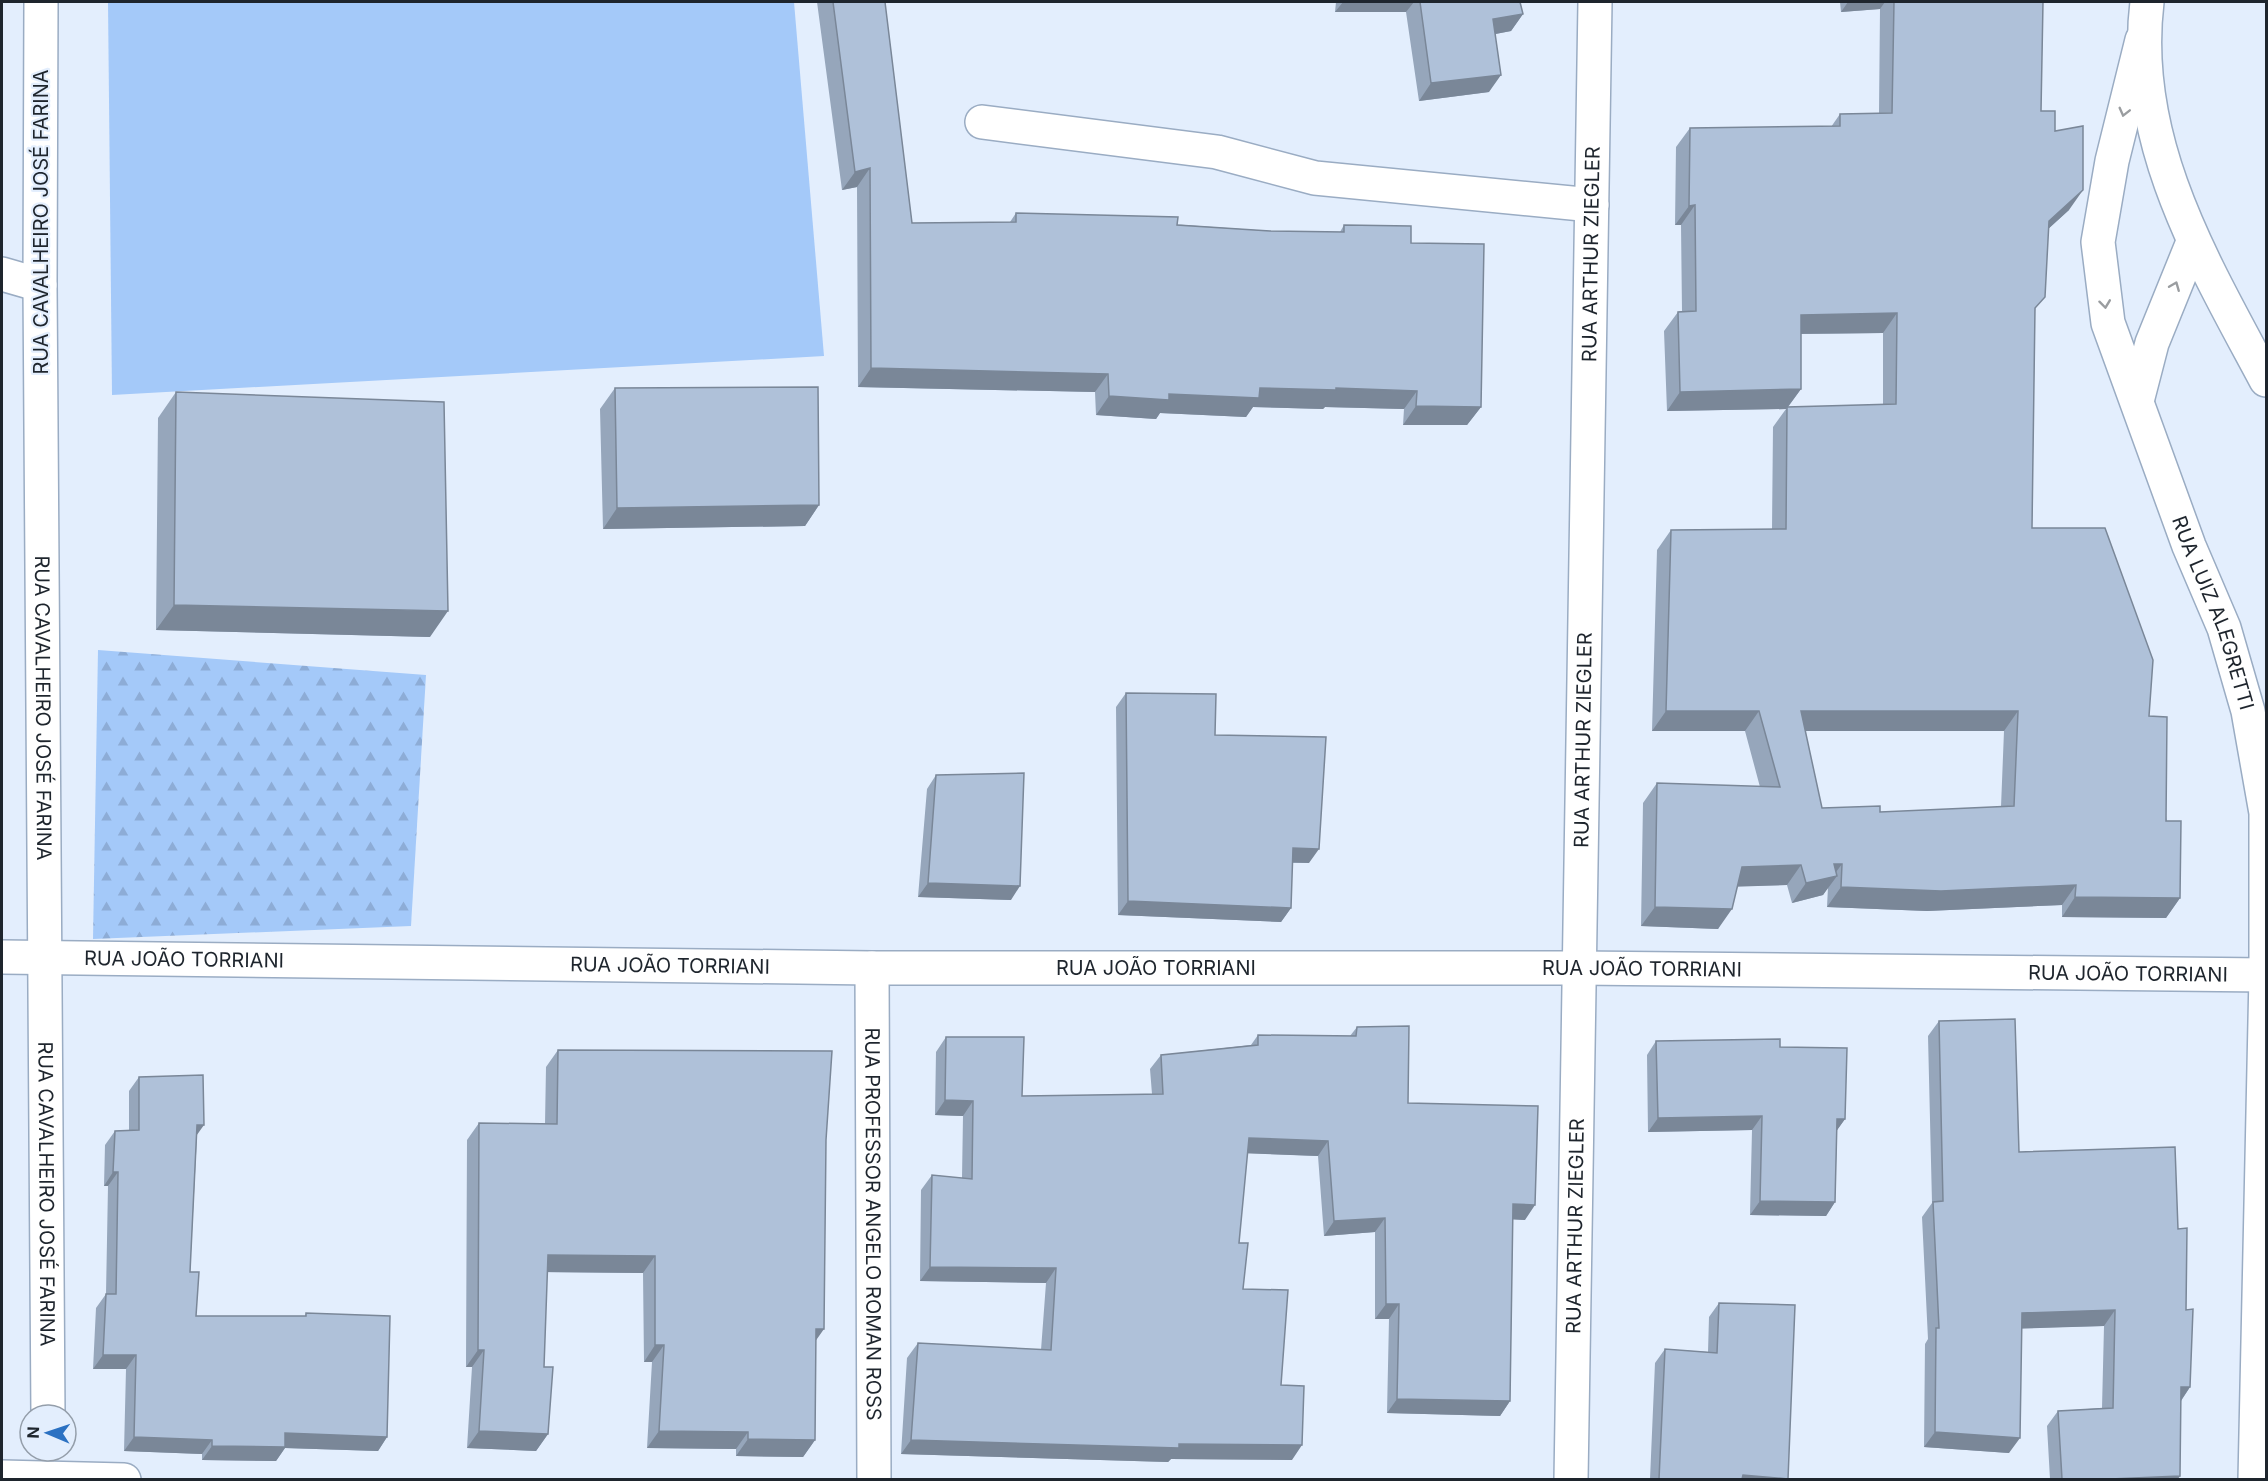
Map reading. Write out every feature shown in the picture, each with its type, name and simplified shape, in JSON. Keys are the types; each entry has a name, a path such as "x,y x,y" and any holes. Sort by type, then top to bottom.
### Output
{"street":[{"name":"RUA CAVALHEIRO JOSÉ FARINA","path":"41,2 40,285 48,1403"},
{"name":"RUA ARTHUR ZIEGLER","path":"1571,1479 1595,2"},
{"path":"2147,2 2143,35 2149,110 2168,176 2193,242 2266,380"},
{"name":"RUA LUIZ ALEGRETTI","path":"2143,35 2112,161 2098,242 2108,323 2189,546 2224,628 2248,711 2266,813 2266,975 2255,1479"},
{"path":"982,122 1216,152 1315,178 1592,204"},
{"path":"2137,401 2152,343 2193,242"},
{"path":"2,274 40,285"},
{"name":"RUA JOÃO TORRIANI","path":"2,957 872,968 1578,968 2266,975"},
{"name":"RUA PROFESSOR ANGELO ROMAN ROSS","path":"872,968 874,1479"},
{"path":"2,1477 49,1469 124,1479"}],"green space":[{"path":"108,2 794,2 824,356 112,395"},
{"path":"98,650 426,675 411,926 93,939"}],"building":[{"path":"833,2 885,2 912,223 1016,222 1016,213 1178,217 1177,225 1270,231 1344,232 1344,225 1411,226 1411,243 1484,244 1481,407 1416,406 1417,391 1336,388 1336,390 1260,388 1259,398 1169,394 1169,400 1109,396 1108,374 871,368 870,168 855,172"},
{"path":"1420,2 1520,2 1523,14 1493,19 1501,75 1431,83"},
{"path":"1894,2 2043,2 2041,111 2055,111 2055,131 2083,126 2083,190 2049,221 2045,297 2035,308 2032,528 2105,528 2153,660 2149,716 2167,717 2166,821 2181,821 2180,898 2075,897 2076,885 1941,891 1841,887 1842,864 1834,864 1837,876 1806,883 1801,865 1742,867 1732,909 1655,907 1657,783 1780,787 1759,711 1666,711 1671,530 1786,529 1787,407 1896,404 1897,313 1801,315 1801,389 1680,392 1678,312 1696,311 1695,205 1689,206 1690,128 1840,126 1840,114 1892,113","holes":["1801,711 2018,711 2014,806 1880,812 1880,806 1822,808"]},
{"path":"818,387 819,505 617,508 615,388"},
{"path":"176,392 444,402 448,611 174,605"},
{"path":"1126,693 1216,694 1215,735 1326,737 1319,849 1293,848 1291,908 1128,901"},
{"path":"1024,773 1020,886 928,883 936,775"},
{"path":"2015,1019 2019,1152 2175,1147 2178,1229 2187,1228 2186,1310 2193,1309 2190,1387 2181,1387 2180,1476 2062,1479 2058,1411 2113,1408 2115,1310 2022,1313 2020,1438 1935,1432 1936,1328 1939,1328 1933,1202 1943,1201 1939,1021"},
{"path":"1409,1026 1408,1103 1538,1106 1535,1205 1513,1204 1510,1401 1397,1399 1399,1304 1386,1304 1385,1218 1334,1221 1328,1141 1249,1138 1239,1243 1248,1243 1243,1289 1288,1290 1281,1385 1304,1386 1302,1445 1179,1444 1179,1448 911,1440 918,1343 1051,1350 1056,1268 930,1267 932,1175 972,1179 973,1101 945,1100 946,1037 1024,1037 1022,1096 1163,1094 1161,1055 1258,1045 1258,1035 1356,1036 1357,1027"},
{"path":"1780,1039 1780,1047 1847,1048 1845,1119 1837,1119 1835,1202 1760,1201 1762,1116 1658,1118 1656,1041"},
{"path":"558,1050 832,1051 826,1140 824,1329 816,1329 815,1440 748,1439 748,1432 659,1431 664,1345 655,1345 655,1256 548,1255 544,1367 553,1367 548,1434 479,1431 484,1350 478,1350 479,1123 557,1124"},
{"path":"203,1075 204,1125 197,1125 190,1272 199,1272 196,1316 306,1316 306,1313 390,1316 387,1437 285,1433 285,1447 212,1446 212,1440 134,1437 136,1355 103,1355 106,1294 116,1294 118,1172 113,1172 115,1131 139,1130 139,1077"},
{"path":"1719,1303 1795,1305 1788,1479 1743,1475 1742,1479 1659,1479 1665,1349 1717,1353"}]}
